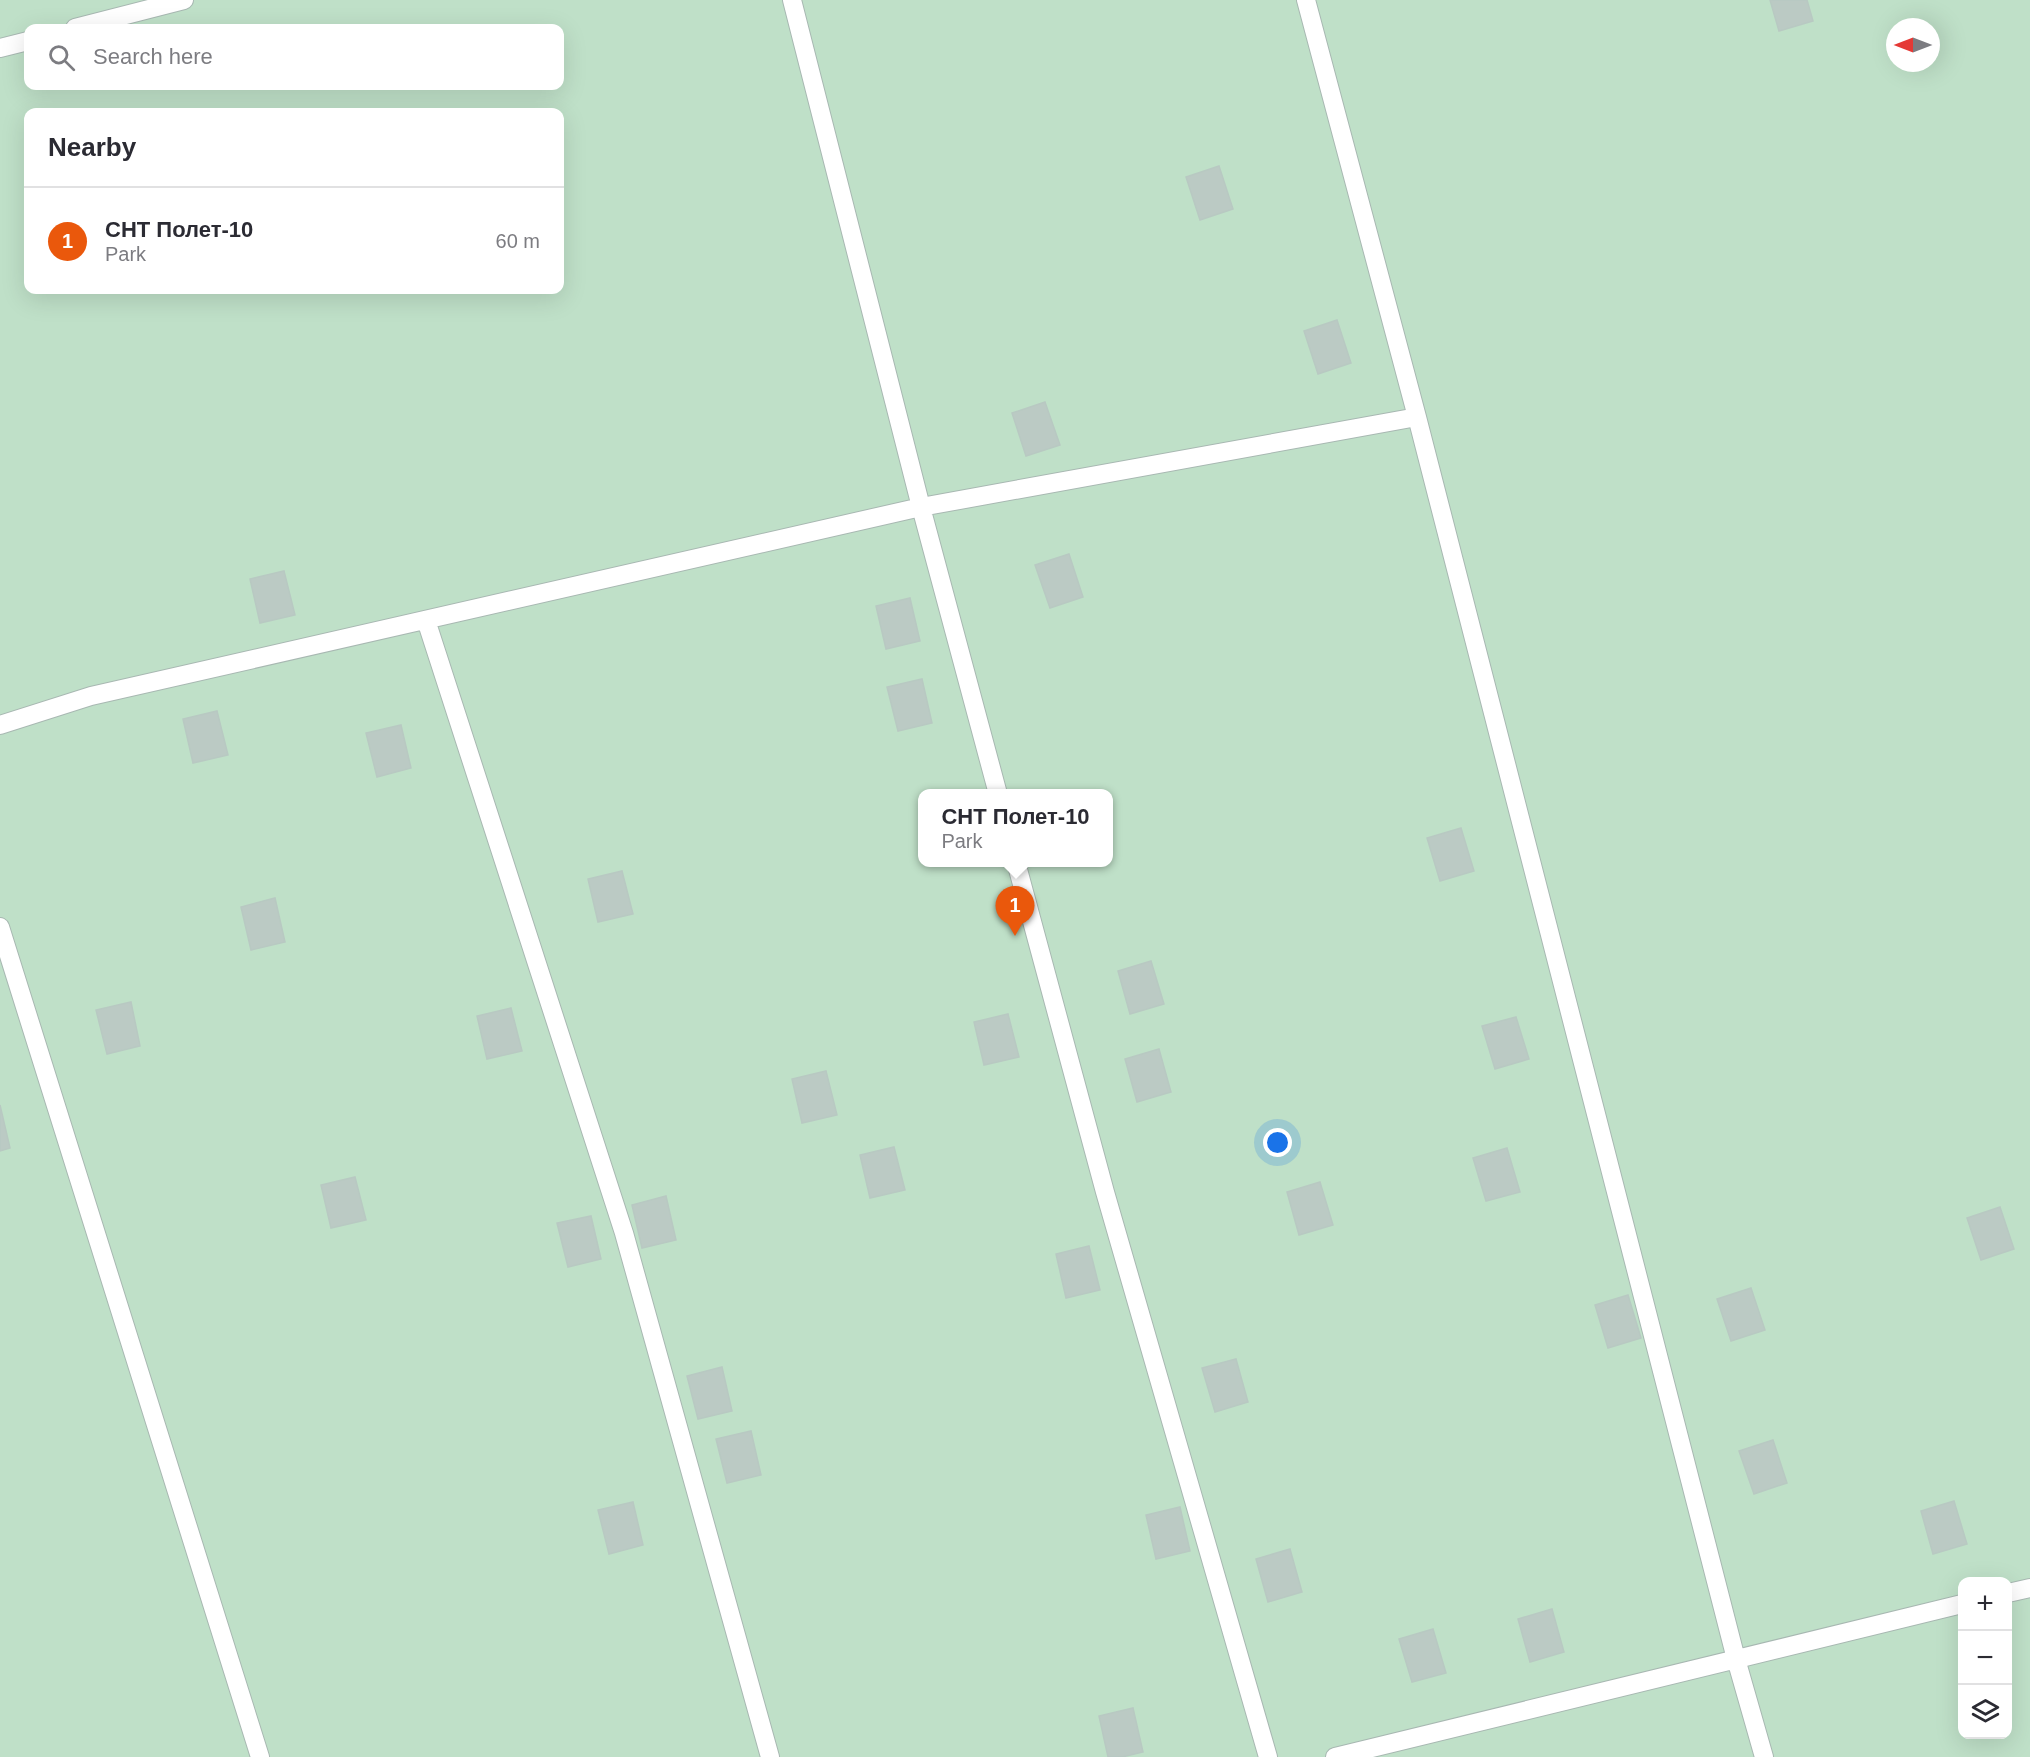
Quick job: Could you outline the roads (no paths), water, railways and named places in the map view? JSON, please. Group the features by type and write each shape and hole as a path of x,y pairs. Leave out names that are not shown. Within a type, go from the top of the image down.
{"lane":[{"path":"91,24 184,0"},
{"path":"792,0 921,507 997,789"},
{"path":"1306,0 1417,417 1736,1659 1764,1757"},
{"path":"0,48 24,42"},
{"path":"0,725 91,696 921,507 1417,417"},
{"path":"426,620 624,1233 770,1757"},
{"path":"1018,867 1105,1192 1268,1757"},
{"path":"0,927 260,1757"},
{"path":"2012,1592 2030,1588"},
{"path":"1335,1757 1958,1605"}],"place":[{"name":"СНТ Полет-10","path":"1015,936"}]}
